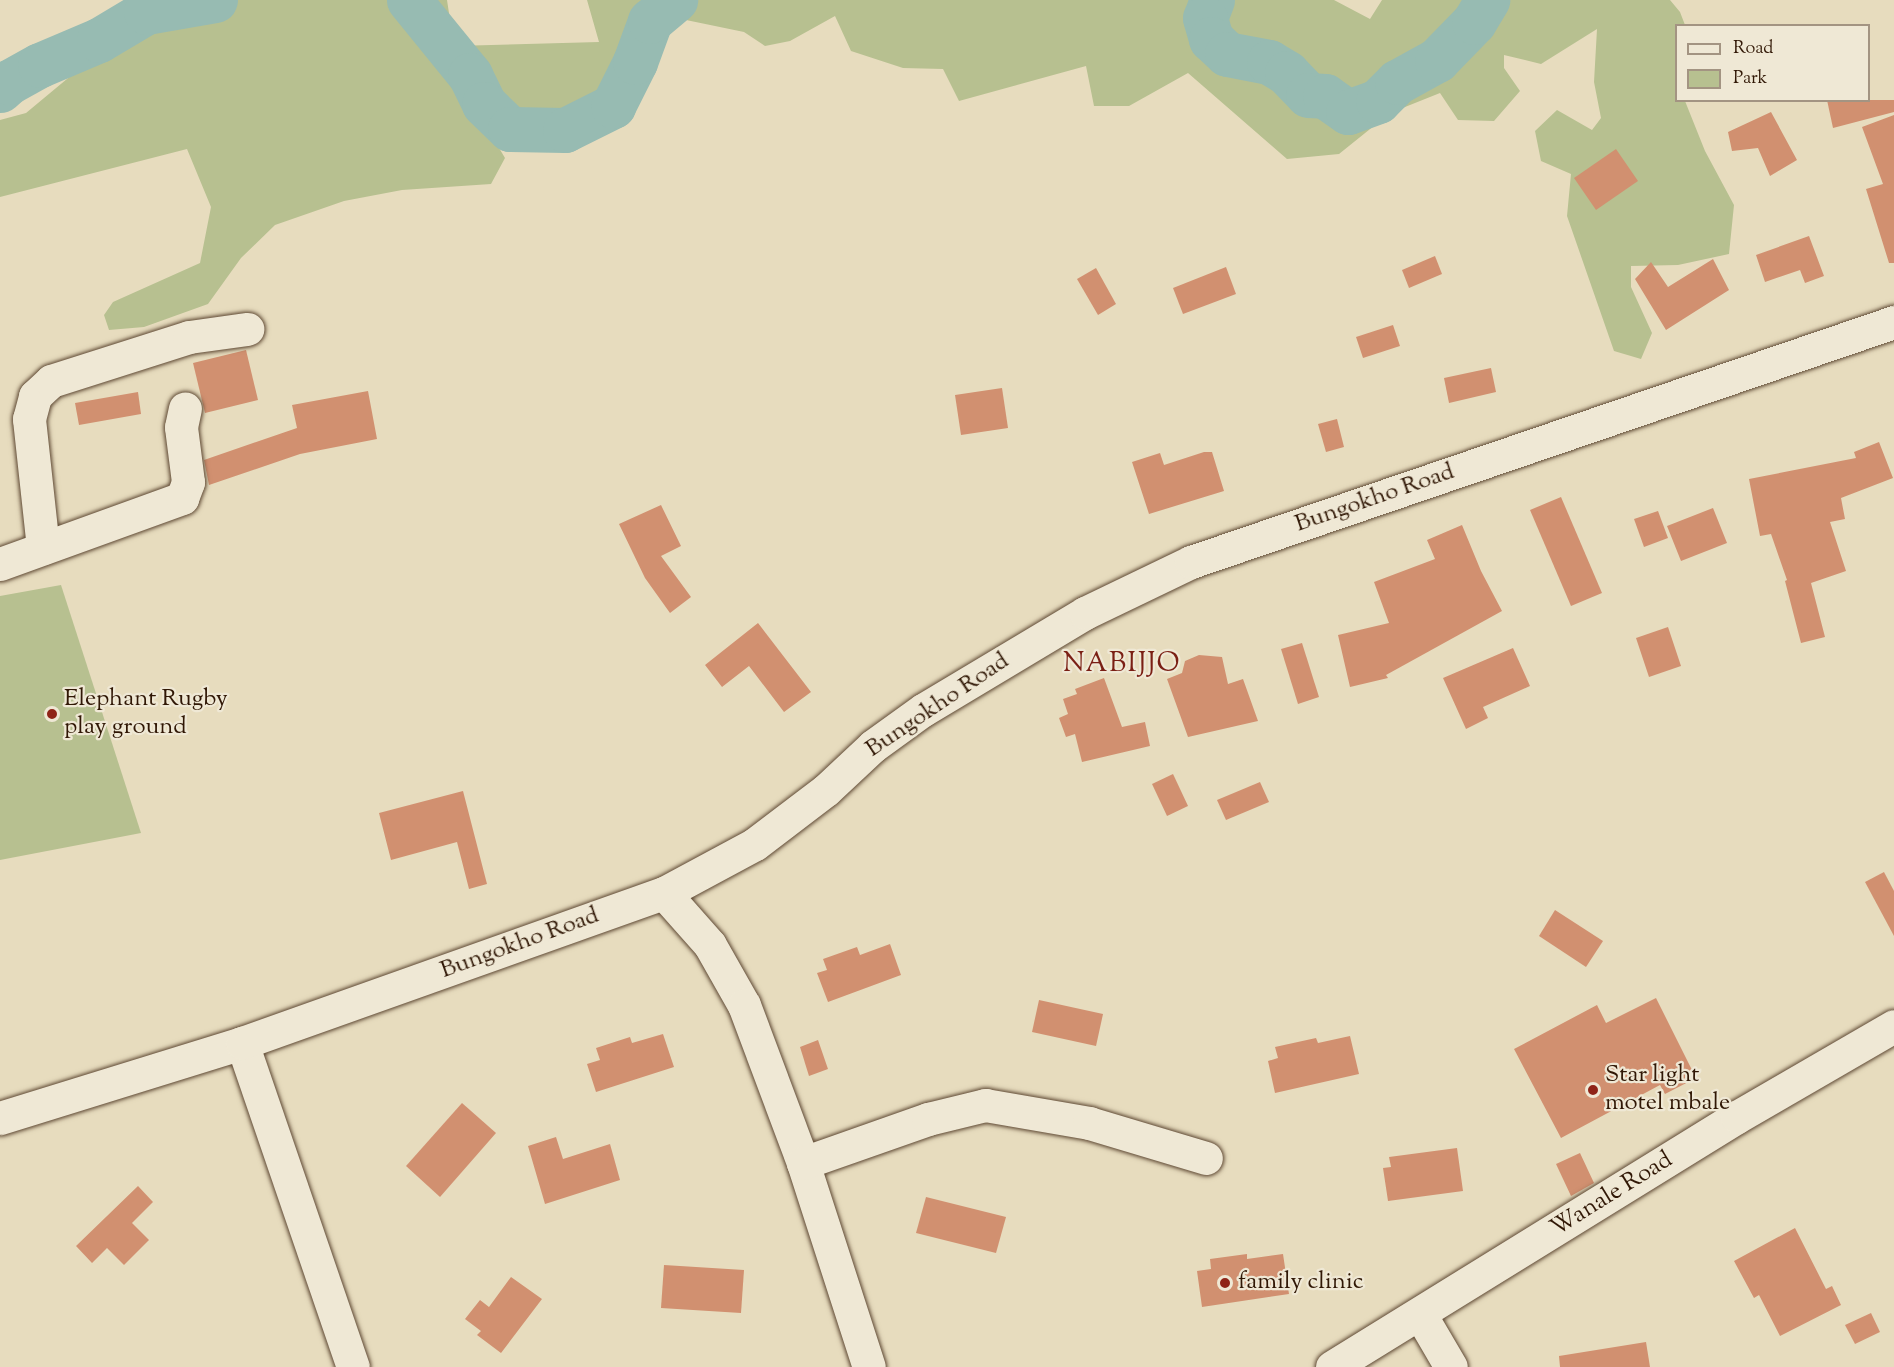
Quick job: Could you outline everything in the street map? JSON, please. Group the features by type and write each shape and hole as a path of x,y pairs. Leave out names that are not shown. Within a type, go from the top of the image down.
{"street":[{"name":"Bungokho Road","path":"0,1118 242,1043 664,893 755,843 826,790 873,746 923,710 1085,613 1191,562 1894,322"},
{"path":"43,548 29,419 35,396 51,381 178,340 247,329"},
{"path":"0,564 182,498 188,482 181,427 186,408"},
{"path":"664,893 710,945 744,1005 803,1163 869,1367"},
{"name":"Wanale Road","path":"1332,1367 1737,1118 1894,1026"},
{"path":"242,1043 353,1367"},
{"path":"803,1163 927,1119 985,1106 1089,1123 1206,1158"},
{"path":"1420,1314 1451,1367"}],"green space":[{"path":"133,0 447,0 454,46 599,42 587,0 1334,0 1370,19 1382,0 1670,0 1680,12 1685,24 1675,24 1675,102 1685,102 1705,151 1734,205 1729,254 1678,265 1631,266 1631,287 1652,333 1641,359 1614,351 1567,216 1571,174 1541,161 1535,131 1557,110 1592,130 1601,118 1594,82 1597,29 1541,64 1504,55 1504,68 1520,91 1494,121 1458,120 1440,93 1390,113 1339,154 1287,159 1188,73 1129,106 1094,106 1086,66 959,101 943,69 903,68 851,51 835,16 790,41 765,46 744,32 686,20 655,34 641,75 620,113 583,134 532,144 510,115 461,84 505,158 491,184 402,190 344,201 275,225 241,258 208,304 144,327 109,330 104,315 113,302 200,263 211,207 187,149 0,197 0,120 26,113 97,54"},
{"name":"Elephant Rugby play ground","path":"61,585 141,833 0,860 0,596"}],"building":[{"path":"1894,100 1894,112 1833,128 1827,102"},
{"path":"1771,112 1797,160 1770,176 1758,148 1732,151 1728,132"},
{"path":"1894,115 1894,263 1889,263 1866,189 1883,184 1862,127"},
{"path":"1616,149 1638,181 1596,210 1574,178"},
{"path":"1809,236 1824,276 1805,283 1800,270 1765,282 1756,255"},
{"path":"1435,256 1442,274 1409,288 1402,270"},
{"path":"1713,259 1729,290 1666,330 1635,279 1651,262 1668,287"},
{"path":"1226,267 1236,294 1183,314 1173,288"},
{"path":"1096,268 1116,304 1098,315 1077,279"},
{"path":"1393,325 1400,346 1363,358 1356,337"},
{"path":"246,350 258,400 205,413 193,363"},
{"path":"1491,368 1496,392 1449,403 1444,378"},
{"path":"1002,388 1008,428 961,435 955,395"},
{"path":"368,391 377,439 300,454 209,485 204,460 297,428 292,405"},
{"path":"138,392 141,414 79,425 75,403"},
{"path":"1337,419 1344,447 1326,452 1318,424"},
{"path":"1879,442 1893,478 1841,498 1845,519 1830,522 1846,571 1811,583 1825,637 1801,643 1785,581 1787,580 1771,534 1760,536 1749,479 1856,458 1854,452"},
{"path":"1204,452 1212,452 1224,491 1149,514 1132,462 1160,453 1164,465"},
{"path":"1561,497 1602,593 1571,606 1530,510"},
{"path":"661,505 681,546 661,556 691,597 670,613 645,578 619,524"},
{"path":"1713,508 1727,543 1681,561 1667,526"},
{"path":"1658,511 1668,538 1644,547 1634,519"},
{"path":"1462,525 1481,571 1502,611 1386,675 1388,678 1350,687 1338,635 1389,623 1374,582 1435,559 1427,540"},
{"path":"758,623 811,692 784,712 749,666 722,687 705,665"},
{"path":"1668,627 1681,666 1649,677 1636,638"},
{"path":"1302,643 1319,697 1298,704 1281,649"},
{"path":"1513,648 1530,686 1483,707 1488,718 1466,729 1443,678"},
{"path":"1199,655 1222,657 1228,684 1243,679 1258,721 1188,737 1167,679 1182,673 1185,661"},
{"path":"1104,678 1122,727 1145,722 1150,746 1082,762 1075,734 1066,737 1059,718 1068,714 1063,699 1077,694 1075,689"},
{"path":"1173,774 1188,806 1167,816 1152,784"},
{"path":"1260,782 1269,802 1226,820 1217,800"},
{"path":"463,791 487,884 469,889 457,842 391,860 379,813"},
{"path":"1884,872 1894,891 1894,936 1865,882"},
{"path":"1555,910 1603,941 1586,967 1539,936"},
{"path":"890,944 901,975 828,1002 817,973 827,970 823,959 857,947 860,955"},
{"path":"1656,998 1696,1078 1665,1094 1660,1085 1561,1138 1514,1049 1597,1005 1606,1023"},
{"path":"1039,1000 1103,1014 1096,1046 1032,1032"},
{"path":"663,1034 674,1067 596,1092 587,1064 600,1060 596,1048 630,1037 632,1043"},
{"path":"1350,1036 1359,1074 1275,1093 1268,1061 1278,1058 1275,1047 1316,1038 1318,1043"},
{"path":"818,1040 828,1069 809,1076 800,1047"},
{"path":"462,1103 496,1133 440,1197 406,1166"},
{"path":"556,1137 563,1159 610,1144 620,1180 545,1204 528,1146"},
{"path":"1457,1148 1463,1191 1388,1201 1383,1168 1391,1167 1389,1157"},
{"path":"1580,1153 1594,1183 1571,1196 1556,1164"},
{"path":"138,1186 153,1202 132,1223 149,1240 124,1265 107,1248 92,1263 76,1246"},
{"path":"926,1197 1006,1217 996,1253 916,1233"},
{"path":"1795,1228 1826,1289 1832,1286 1841,1305 1780,1336 1759,1295 1754,1298 1734,1261"},
{"name":"family clinic","path":"1247,1254 1247,1259 1283,1254 1289,1294 1202,1307 1197,1271 1211,1269 1210,1259"},
{"path":"664,1265 744,1270 741,1313 661,1308"},
{"path":"511,1277 542,1299 501,1353 477,1335 481,1331 465,1319 480,1300 489,1307"},
{"path":"1871,1313 1880,1332 1855,1344 1845,1325"},
{"path":"1646,1342 1650,1367 1560,1367 1559,1356"}],"waterway":[{"path":"0,90 9,82 40,65 99,40 146,12 215,0"},
{"path":"409,0 470,75 484,104 510,129 565,130 613,106 635,62 650,21 675,0"},
{"path":"1212,0 1205,18 1211,39 1227,54 1269,62 1287,73 1308,95 1325,96 1348,112 1378,101 1397,82 1437,60 1474,22 1487,0"}],"place":[{"name":"Elephant Rugby play ground","path":"52,714"},
{"name":"Star light motel mbale","path":"1593,1090"},
{"name":"family clinic","path":"1225,1283"}],"district":[{"name":"NABIJJO","path":"1122,665"}]}
